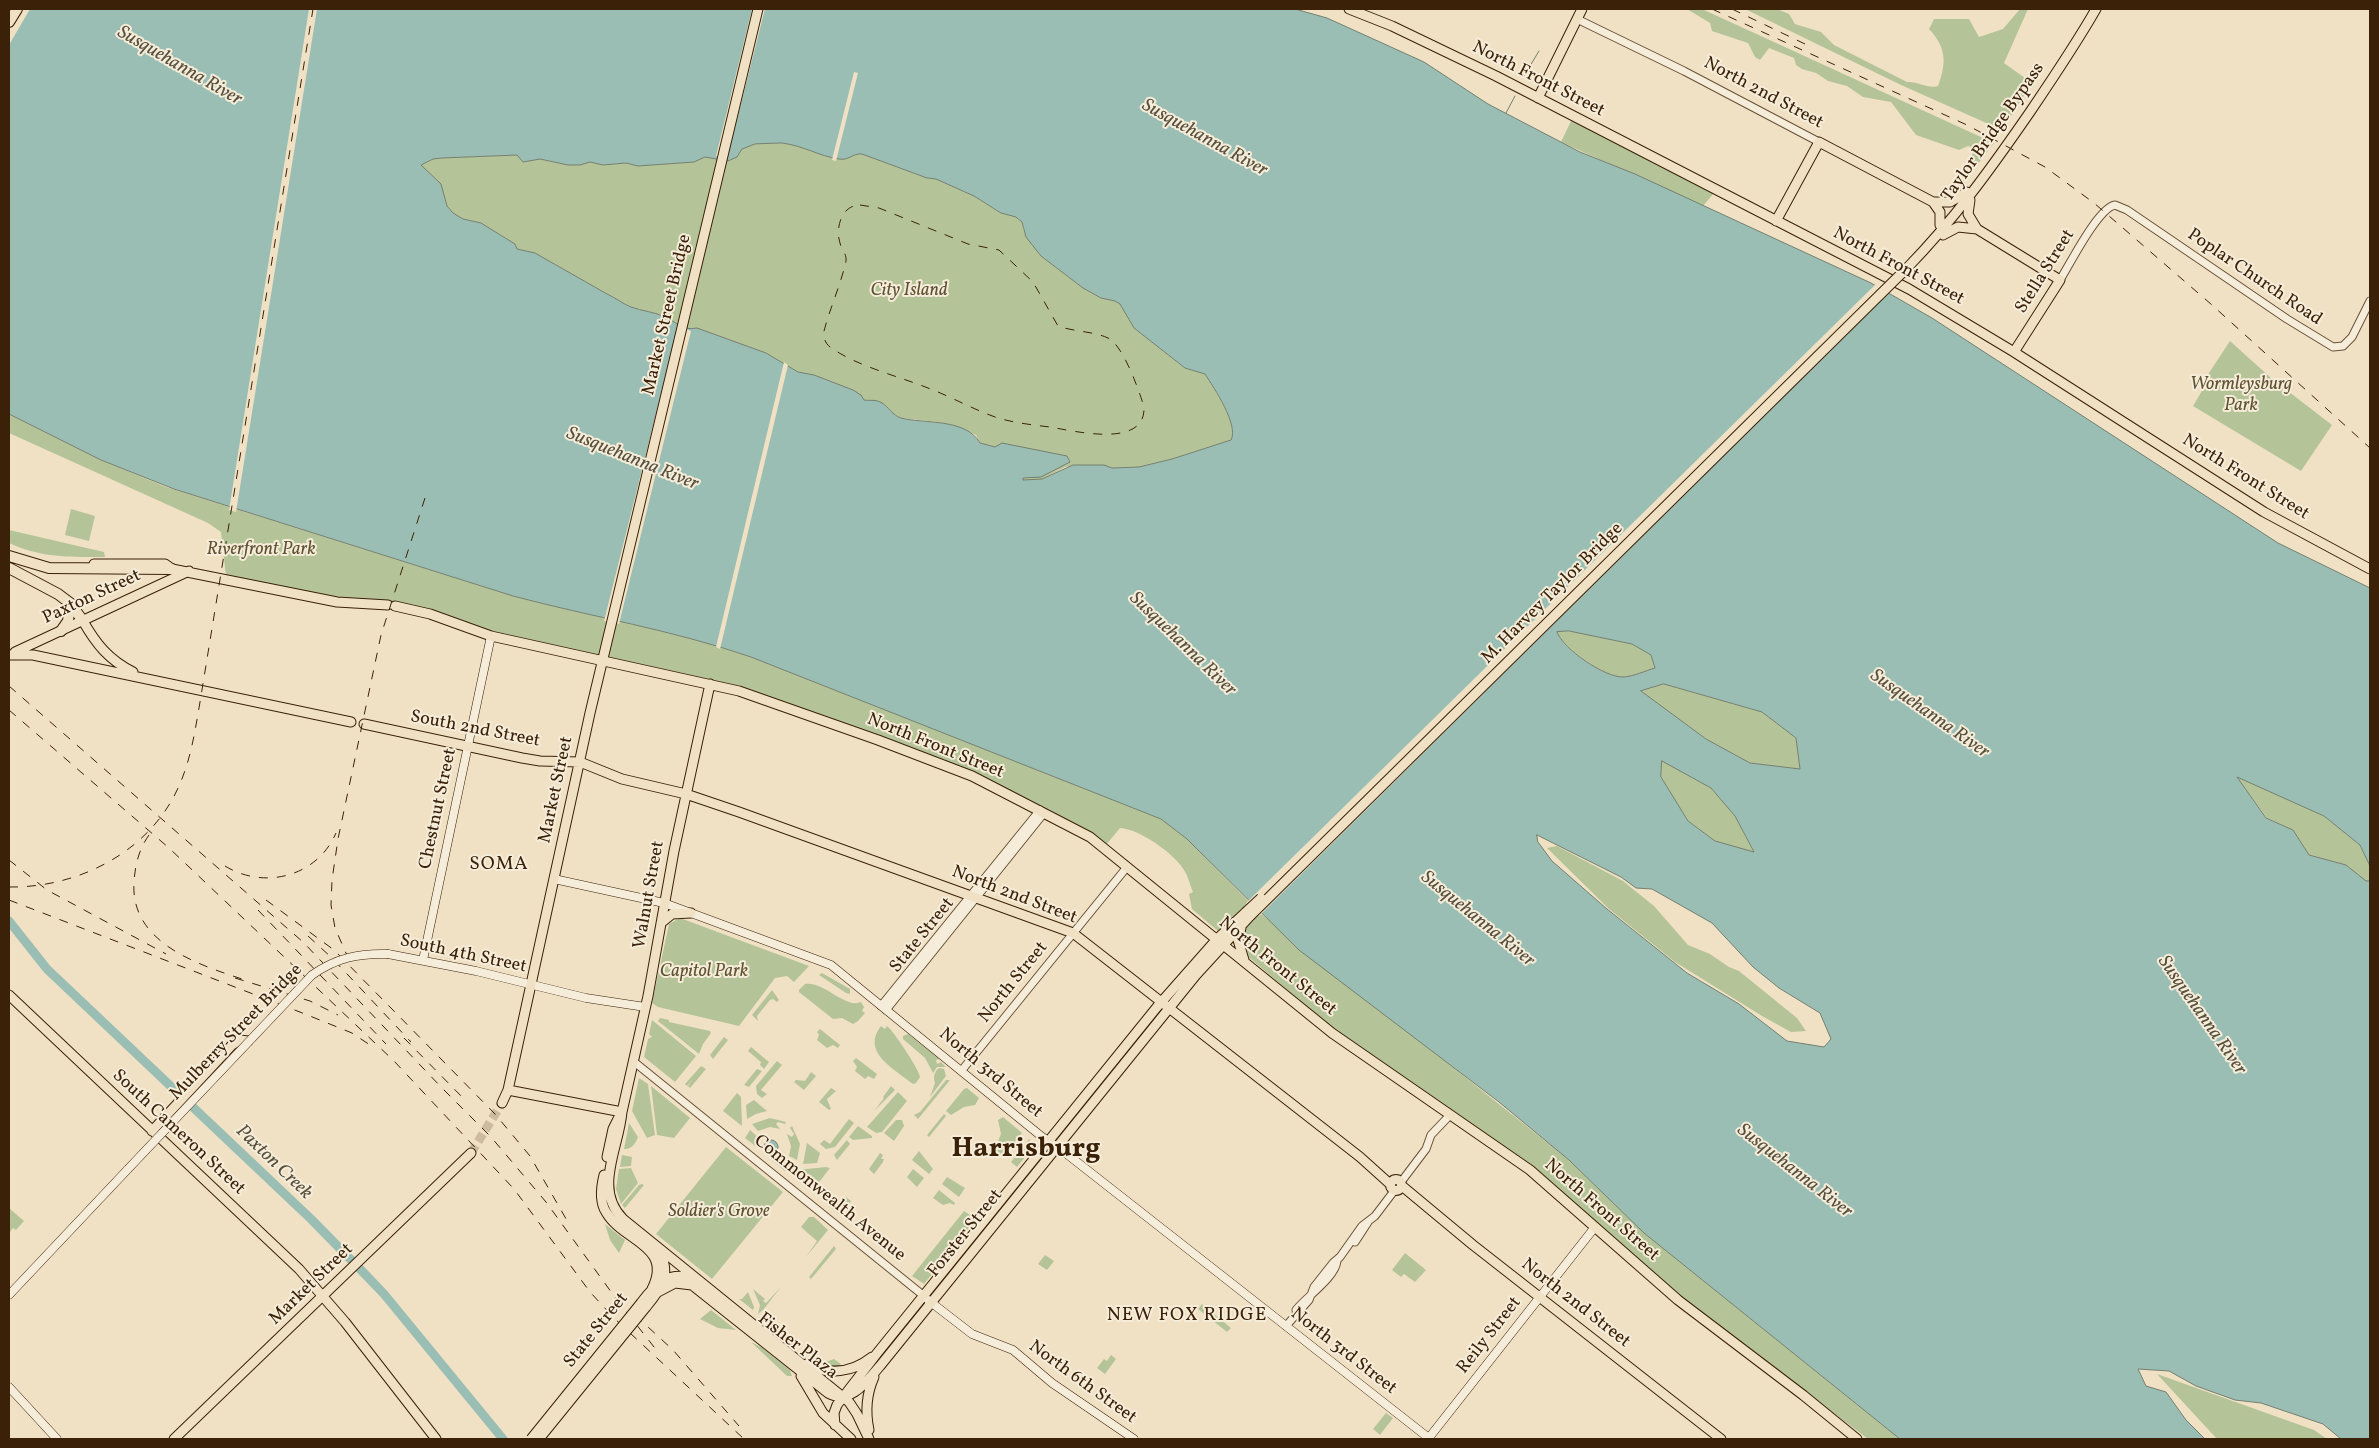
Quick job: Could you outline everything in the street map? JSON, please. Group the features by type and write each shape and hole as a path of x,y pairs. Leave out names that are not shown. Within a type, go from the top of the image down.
{"highway":[{"path":"9,22 17,9"},
{"path":"9,556 49,568 172,568"},
{"path":"9,568 47,587 70,603 83,621"},
{"path":"61,631 68,622 70,603"}],"main road":[{"name":"Market Street Bridge","path":"609,629 699,262 758,9"},
{"name":"North Front Street","path":"1349,9 1392,26 1538,98 1918,294 2014,352 2264,512 2370,569"},
{"path":"1538,98 1582,9"},
{"name":"Taylor Bridge Bypass","path":"1904,267 1970,194 2090,9"},
{"name":"Taylor Bridge Bypass","path":"1904,267 1932,242 1970,194 2066,58 2096,9"},
{"path":"1776,221 1818,142"},
{"name":"North 2nd Street","path":"1818,142 1933,202"},
{"path":"1933,202 1950,202 1970,194 1968,214 1977,229"},
{"path":"1933,202 1940,212 1940,225"},
{"path":"1932,242 1958,227 1977,229 2060,280"},
{"name":"M. Harvey Taylor Bridge","path":"1220,942 1904,267"},
{"name":"Stella Street","path":"2014,352 2060,280"},
{"name":"North Front Street","path":"9,550 32,559 53,563 165,564 172,568 290,594 337,602 392,606 430,614 491,636 602,659 739,691 878,740 972,776 1090,836 1332,1033 1448,1117 1530,1170 1678,1300 1803,1395 1857,1439"},
{"name":"Paxton Street","path":"9,655 189,571"},
{"path":"83,621 99,647 113,660 152,679"},
{"name":"Market Street","path":"502,1103 508,1090 609,629"},
{"name":"Chestnut Street","path":"423,960 491,636"},
{"path":"49,637 45,646 51,658"},
{"path":"9,655 25,654 51,658 352,722"},
{"name":"Walnut Street","path":"704,1284 618,1214 610,1200 608,1184 621,1129 622,1112 710,684"},
{"name":"South 2nd Street","path":"364,724 540,761 580,762"},
{"name":"North 2nd Street","path":"580,762 622,779 686,794 1074,933 1721,1439"},
{"name":"North 3rd Street","path":"554,879 664,904 831,965 1049,1141 1288,1324 1429,1439"},
{"path":"661,923 672,914 691,913"},
{"path":"1199,924 1219,928 1240,922 1239,949 1246,963"},
{"name":"Forster Street","path":"835,1425 835,1409 878,1352 1162,1002 1220,942"},
{"name":"Forster Street","path":"843,1397 861,1387 880,1366 1170,1008 1220,942"},
{"name":"South 4th Street","path":"388,954 524,982 531,986 645,1007"},
{"name":"Mulberry Street Bridge","path":"9,1295 305,981 333,962 351,956 388,954"},
{"name":"South Cameron Street","path":"9,995 299,1269 323,1296 436,1439"},
{"path":"152,1131 232,1045 240,1040 248,1041"},
{"path":"508,1090 622,1112"},
{"name":"Walnut Street","path":"622,1112 613,1129 602,1183 601,1199 610,1218 648,1249 656,1259 658,1270 655,1290"},
{"name":"Market Street","path":"174,1439 471,1153"},
{"name":"Reily Street","path":"1429,1439 1595,1227"},
{"path":"652,1242 663,1260 665,1278 683,1276 704,1284"},
{"name":"State Street","path":"539,1439 665,1278"},
{"name":"Fisher Plaza","path":"655,1290 675,1283 692,1285 843,1397 858,1414 871,1439"},
{"name":"Fisher Plaza","path":"704,1284 793,1360"},
{"name":"Commonwealth Avenue","path":"924,1296 972,1334 1013,1350"},
{"name":"State Street","path":"531,1439 643,1305"},
{"name":"North 6th Street","path":"1013,1350 1052,1383 1134,1439"},
{"path":"793,1360 822,1370 840,1372 862,1364 878,1352"},
{"path":"793,1360 822,1413 851,1439"},
{"path":"871,1439 866,1417 866,1400 873,1378 880,1366"},
{"path":"9,1387 57,1439"}],"street":[{"name":"North 2nd Street","path":"1577,19 1684,71 1818,142"},
{"name":"Poplar Church Road","path":"2106,209 2115,204 2127,210 2280,314 2333,347 2343,346 2352,338 2370,301"},
{"name":"Stella Street","path":"2060,280 2106,209"},
{"name":"State Street","path":"883,1008 1042,812"},
{"name":"North Street","path":"962,1070 1127,867"},
{"name":"Commonwealth Avenue","path":"633,1061 924,1296"},
{"path":"1288,1324 1309,1300 1312,1292 1318,1289 1334,1270 1337,1261 1344,1252 1348,1251 1366,1229 1372,1213 1426,1149 1428,1142 1445,1124 1448,1117"}],"green space":[{"path":"1687,9 1702,9 1994,143 1957,191 1970,163 1973,148 1968,146 1959,150 1916,135 1891,102 1863,97 1847,86 1828,81 1816,73 1802,69 1796,65 1794,58 1769,48 1760,60 1755,57 1748,43 1712,31 1710,23"},
{"path":"1745,9 1777,9 1789,14 1795,24 1821,32 1834,45 1907,82 1934,87 1938,86 1944,62 1939,42 1929,29 1934,19 1969,19 1979,37 2003,29 2020,9 2028,9 2004,63 2032,83 2002,130 1901,85"},
{"path":"1572,119 1714,193 1703,206 1561,142"},
{"name":"City Island","path":"782,143 839,159 862,154 927,178 936,179 974,196 1001,213 1016,217 1022,222 1024,232 1041,256 1083,288 1101,298 1120,304 1134,328 1185,368 1205,374 1228,416 1233,433 1231,440 1172,459 1139,467 1112,468 1078,465 1065,467 1042,479 1023,480 1023,478 1041,476 1070,461 1067,456 995,447 980,443 976,435 961,428 937,422 901,418 891,412 884,404 864,400 853,390 814,375 798,372 766,353 697,328 683,327 661,315 628,306 535,253 517,249 515,244 481,223 463,219 453,213 447,206 439,182 420,165 433,159 442,158 518,155 523,162 540,159 568,165 580,165 590,162 603,165 626,163 638,166 694,162 705,157 728,161 737,157 742,149 755,144"},
{"name":"Wormleysburg Park","path":"2230,341 2271,378 2332,425 2301,471 2193,406 2206,384 2205,379"},
{"name":"Riverfront Park","path":"9,414 101,460 166,487 513,596 662,631 751,657 1161,819 1187,839 1261,914 1569,1160 1644,1233 1900,1439 1868,1439 1677,1295 1538,1171 1331,1027 1192,909 1189,894 1193,892 1184,870 1172,856 1146,837 1128,829 1120,828 1106,845 1095,835 975,774 740,686 492,631 434,611 400,603 338,597 226,576 221,532 208,523 9,433"},
{"path":"71,509 95,516 89,541 65,535"},
{"path":"9,530 104,552 105,557 68,557 33,552 9,543"},
{"path":"1569,631 1632,644 1651,655 1655,668 1624,677 1606,673 1576,654 1561,639 1557,632"},
{"path":"1664,684 1762,712 1796,738 1800,769 1750,763 1706,739 1641,691"},
{"path":"1662,760 1711,788 1735,816 1754,853 1715,841 1688,821 1661,777"},
{"path":"2236,776 2324,816 2360,845 2370,866 2370,881 2366,881 2346,865 2309,855 2293,830 2267,818"},
{"path":"1557,846 1623,881 1654,906 1688,945 1710,954 1729,967 1739,971 1797,1018 1806,1031 1791,1032 1675,962 1609,909 1547,848"},
{"name":"Capitol Park","path":"680,918 809,966 794,982 787,976 775,978 739,1026 658,1007 652,1003 669,924"},
{"path":"822,973 850,989 850,994 819,975"},
{"path":"805,984 820,987 848,1002 861,1002 864,1007 862,1011 865,1013 853,1024 842,1018 833,1019 799,992"},
{"path":"772,990 779,1000 777,1002 773,999 770,1000 757,1016 758,1021 752,1015"},
{"path":"660,1018 669,1020 669,1022 710,1031 711,1033 699,1054 658,1021"},
{"path":"652,1020 696,1056 675,1082 644,1057 648,1039 652,1037 649,1034"},
{"path":"881,1026 885,1029 887,1026 890,1029 911,1059 920,1077 916,1083 913,1084 889,1065 877,1052 875,1044 876,1035"},
{"path":"820,1029 840,1045 838,1048 833,1045 827,1048 817,1040 819,1035 817,1032"},
{"path":"908,1034 940,1059 936,1060 937,1064 941,1062 946,1067 937,1067 933,1073 925,1058 903,1039 903,1036"},
{"path":"724,1037 728,1040 713,1059 710,1055"},
{"path":"751,1047 769,1062 764,1069 760,1065 761,1062 748,1051"},
{"path":"856,1058 877,1074 874,1079 868,1076 865,1079 855,1071 857,1067 853,1061"},
{"path":"777,1061 782,1065 761,1090 767,1094 762,1098 757,1094 756,1086"},
{"path":"701,1066 706,1069 690,1088 688,1086 693,1079 687,1086 685,1084"},
{"path":"939,1068 944,1069 946,1076 930,1097 935,1083 934,1075"},
{"path":"757,1069 762,1071 749,1087 744,1085"},
{"path":"811,1072 816,1076 804,1090 794,1082 796,1080 805,1081"},
{"path":"639,1078 648,1084 655,1135 647,1138 632,1111"},
{"path":"946,1080 950,1080 918,1119 914,1115 920,1112"},
{"path":"651,1086 690,1118 674,1138 657,1135"},
{"path":"891,1086 895,1090 874,1111 884,1098"},
{"path":"831,1088 836,1091 827,1099 831,1109 829,1110 819,1102"},
{"path":"967,1088 979,1098 975,1105 964,1107 951,1115 946,1111 964,1089"},
{"path":"898,1092 907,1101 882,1132 876,1133 867,1127"},
{"path":"737,1093 741,1097 742,1126 723,1111"},
{"path":"754,1100 767,1111 747,1119 746,1105"},
{"path":"944,1114 946,1116 929,1137 927,1135"},
{"path":"1003,1117 1022,1133 1003,1156 995,1149 1001,1134 998,1120"},
{"path":"770,1118 786,1122 785,1124 778,1122 776,1124 780,1129 770,1127 758,1131 752,1124"},
{"path":"849,1119 854,1123 835,1147 826,1149 820,1144 824,1140 830,1144"},
{"path":"896,1120 902,1120 904,1126 894,1141 884,1133"},
{"path":"629,1123 638,1137 633,1146 624,1149"},
{"path":"792,1126 800,1144 797,1160 789,1156 791,1146 787,1134 792,1137 794,1134 790,1128"},
{"path":"858,1126 872,1136 872,1138 853,1140 849,1137"},
{"path":"750,1130 760,1139 758,1148 745,1138"},
{"path":"1029,1139 1034,1146 1017,1167 1011,1162"},
{"path":"847,1140 850,1144 837,1160 834,1155"},
{"path":"807,1143 820,1153 817,1163 803,1164"},
{"name":"Soldier's Grove","path":"726,1147 783,1192 712,1279 656,1234"},
{"path":"919,1151 933,1169 929,1174 912,1160"},
{"path":"880,1153 883,1155 881,1159 884,1159 874,1174 869,1169"},
{"path":"622,1155 632,1157 631,1166 620,1167"},
{"path":"781,1155 791,1164 785,1171 772,1160"},
{"path":"631,1168 638,1183 621,1204 616,1189 619,1169"},
{"path":"830,1168 816,1186 797,1170"},
{"path":"913,1169 924,1178 917,1187 907,1177"},
{"path":"947,1177 965,1188 959,1197 942,1184"},
{"path":"642,1184 644,1185 625,1208 622,1205"},
{"path":"939,1190 955,1203 954,1205 950,1203 943,1205 933,1198"},
{"path":"846,1197 851,1201 842,1213 839,1214 829,1206 832,1204 837,1208"},
{"path":"989,1198 991,1200 924,1284 912,1276 964,1211 973,1217"},
{"path":"9,1208 24,1221 16,1230 13,1228 9,1233"},
{"path":"809,1217 814,1217 828,1230 806,1257 817,1241 801,1227"},
{"path":"605,1224 625,1240 619,1253 610,1240"},
{"path":"834,1246 836,1249 811,1279 809,1277"},
{"path":"1405,1253 1426,1270 1415,1282 1404,1274 1401,1277 1392,1270"},
{"path":"1045,1255 1054,1261 1047,1270 1038,1264"},
{"path":"781,1287 758,1314 760,1305 753,1289 765,1299 763,1301 766,1303"},
{"path":"748,1292 754,1307 753,1310 739,1299 742,1299"},
{"path":"1202,1304 1231,1328 1227,1332 1198,1309"},
{"path":"711,1310 736,1330 718,1328 700,1319"},
{"path":"751,1342 761,1347 790,1370 792,1376 787,1376"},
{"path":"816,1354 825,1362 834,1359 841,1364 837,1367 824,1365 811,1358"},
{"path":"1111,1355 1116,1359 1105,1374 1097,1368 1104,1359 1107,1361"},
{"path":"2157,1374 2314,1430 2327,1439 2217,1439"},
{"path":"1386,1413 1393,1418 1380,1435 1373,1429"}],"water":[{"name":"Susquehanna River","path":"9,9 1295,9 1327,18 1424,62 1488,104 1580,152 1635,174 1871,283 1932,318 2278,543 2370,588 2370,866 2360,845 2324,816 2237,777 2266,818 2293,830 2309,855 2346,865 2366,881 2370,881 2370,1439 2341,1439 2323,1424 2261,1403 2235,1400 2196,1386 2169,1371 2138,1369 2146,1386 2166,1392 2186,1420 2205,1439 1900,1439 1644,1233 1569,1160 1499,1102 1299,950 1187,839 1161,819 751,657 662,631 513,596 174,489 101,460 9,414","holes":["755,144 790,144 831,158 842,159 862,154 927,178 936,179 974,196 1001,213 1016,217 1022,222 1026,237 1041,256 1083,288 1101,298 1120,304 1134,328 1185,368 1205,374 1229,416 1233,433 1231,440 1172,459 1139,467 1112,468 1104,465 1073,465 1042,479 1023,480 1023,478 1041,477 1070,462 1067,456 1002,443 995,447 980,443 974,435 965,429 944,423 901,418 880,402 864,400 861,395 853,390 814,375 798,372 766,353 697,328 683,327 661,315 628,306 535,253 517,249 515,244 481,223 463,219 453,213 447,206 441,184 421,165 433,159 442,158 517,155 523,162 540,159 568,165 580,165 590,162 603,165 626,163 638,166 694,162 705,157 728,161 737,157 742,149","1569,631 1632,644 1651,655 1655,668 1624,677 1606,673 1576,654 1567,646 1557,632","1664,684 1762,712 1796,738 1800,769 1750,763 1706,739 1641,691","1662,761 1711,788 1735,816 1754,852 1715,841 1688,821 1661,777","1537,835 1621,877 1636,888 1652,889 1712,923 1753,967 1779,988 1820,1013 1831,1039 1824,1047 1787,1041 1739,1004 1687,973 1607,909 1552,861 1538,842"]},
{"path":"768,1140 774,1140 778,1147 774,1154 768,1154 764,1150 764,1144"}],"pier":[{"path":"9,9 30,9 9,45"},
{"path":"309,9 317,9 236,512 229,510"},
{"path":"752,9 765,9 727,159 716,156"},
{"path":"854,72 858,73 836,161 832,160"},
{"path":"1877,283 1890,291 1259,916 1246,903"},
{"path":"678,326 691,331 619,624 604,621"},
{"path":"784,362 788,365 720,649 716,647"}],"waterway":[{"path":"1524,76 1539,51"},
{"path":"1506,113 1515,96"},
{"name":"Paxton Creek","path":"9,921 47,969 311,1219 384,1294 503,1439"}],"tunnel":[{"path":"471,1153 502,1103"}],"railway":[{"path":"9,887 35,886 61,881 109,862 131,847 150,830 166,809 179,786 187,766 200,702 313,9"},
{"path":"1712,9 1967,125 2045,167 2094,203 2212,305 2370,448"},
{"path":"1732,9 1805,44"},
{"path":"860,205 879,208 968,244 999,250 1033,282 1058,326 1102,336 1114,342 1125,358 1138,390 1144,407 1142,420 1134,428 1121,433 1107,434 1091,434 1004,420 946,395 852,360 830,347 825,340 824,331 846,261 839,237 839,224 844,213 854,206 860,205"},
{"path":"349,960 335,928 331,905 332,880 338,839 381,635 425,498"},
{"path":"9,686 303,942 491,1137 546,1202 617,1300 658,1352"},
{"path":"9,710 169,848 394,1061 514,1189 590,1292 615,1319 744,1439"},
{"path":"225,866 240,873 256,877 272,878 288,875 303,869 316,860 327,848 336,833"},
{"path":"149,835 138,857 134,882 136,903 143,920 154,935 187,958 242,979"},
{"path":"9,860 47,890 166,954"},
{"path":"9,900 305,1014 352,1033 370,1045"},
{"path":"266,900 334,950 495,1114 530,1156 569,1224"},
{"path":"258,910 386,1044"},
{"path":"308,936 332,958 411,1042"},
{"path":"235,978 310,1001 338,1015"},
{"path":"404,1038 467,1102"},
{"path":"635,1315 673,1350 739,1426"}],"district":[{"name":"SOMA","path":"499,866"},
{"name":"Harrisburg","path":"1026,1151"},
{"name":"NEW FOX RIDGE","path":"1187,1317"}]}
